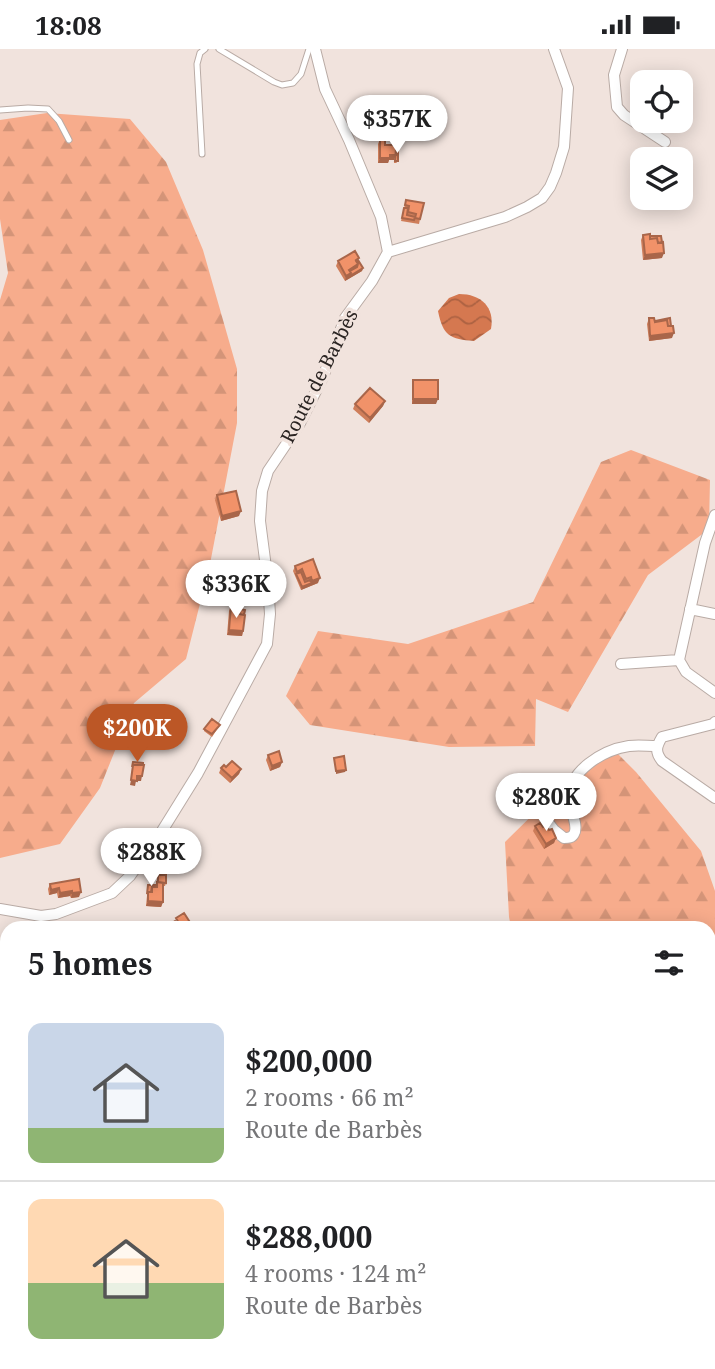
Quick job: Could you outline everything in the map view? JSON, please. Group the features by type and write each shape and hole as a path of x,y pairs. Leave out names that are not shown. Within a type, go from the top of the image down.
{"street":[{"path":"315,49 325,89 381,217 388,252 505,217 542,198 556,173 564,147 568,88 554,49"},
{"path":"622,49 614,75 617,107 624,115 665,142"},
{"name":"Route de Barbès","path":"0,909 41,916 56,914 113,893 130,876 162,831 198,773 267,645 270,614 260,521 262,491 268,471 299,425 323,377 345,318 372,281 388,252"},
{"path":"715,515 679,660 686,672 715,693"},
{"path":"690,608 715,614"},
{"path":"621,664 679,660"},
{"path":"715,722 662,737 657,745 657,753 662,761 715,798"},
{"path":"545,818 554,830 565,838 571,837 575,827 569,799 574,781 588,763 628,746 657,745"}],"lane":[{"path":"202,154 197,64 200,53 205,49"},
{"path":"219,49 282,85 293,83 301,73 309,49"},
{"path":"0,110 48,109 59,121 69,140"}],"green space":[{"path":"47,113 130,119 166,162 203,250 237,369 237,423 210,564 186,659 134,703 100,788 60,844 0,858 0,300 8,273 0,219 0,120"},
{"path":"631,450 710,480 709,529 648,575 568,712 536,699 535,746 449,747 310,725 286,696 318,631 408,644 533,602 601,462"},
{"path":"615,751 636,772 701,851 715,891 715,921 510,921 505,842 565,783"}],"water":[{"path":"459,294 480,299 491,314 491,329 474,341 453,337 442,326 438,311 449,298"}],"building":[{"path":"360,100 373,100 373,114 360,114"},
{"path":"380,139 385,139 385,145 396,145 396,155 380,158"},
{"path":"398,148 398,161 395,161"},
{"path":"406,200 424,203 420,219 415,218 416,214 408,212"},
{"path":"404,208 408,208 407,215 415,217 414,220 402,218"},
{"path":"650,234 650,239 657,238 658,243 663,242 664,253 645,255 643,235"},
{"path":"650,236 661,236 662,242 658,243 657,238 650,239"},
{"path":"355,251 359,258 356,260 358,264 349,270 351,273 346,276 338,261"},
{"path":"358,260 363,268 350,276 350,271 357,267"},
{"path":"649,318 654,318 655,322 667,320 668,326 673,326 674,333 650,336"},
{"path":"670,318 671,326 668,326 667,320 655,322 655,321"},
{"path":"413,380 438,380 438,399 413,399"},
{"path":"370,388 385,401 370,418 355,404"},
{"path":"236,491 241,511 222,516 217,495"},
{"path":"313,559 320,578 312,581 311,577 306,579 302,569 297,572 295,566"},
{"path":"301,572 305,582 310,580 312,583 302,587 296,574"},
{"path":"231,606 240,607 239,614 245,615 243,631 229,630"},
{"path":"212,719 220,725 212,734 204,729"},
{"path":"279,751 282,762 272,766 268,755"},
{"path":"344,756 346,770 336,771 334,758"},
{"path":"232,761 241,769 232,778 221,768"},
{"path":"133,765 144,765 142,776 137,776 137,781 131,780"},
{"path":"540,823 543,827 546,825 549,830 552,829 556,838 546,844 535,826"},
{"path":"158,875 166,875 166,883 158,882"},
{"path":"79,879 81,892 60,893 59,888 51,890 50,884"},
{"path":"157,882 163,883 163,902 148,901 148,892 152,892 152,887 157,887"},
{"path":"148,885 156,887 152,887 147,894"},
{"path":"184,913 189,921 178,921 176,918"}]}
